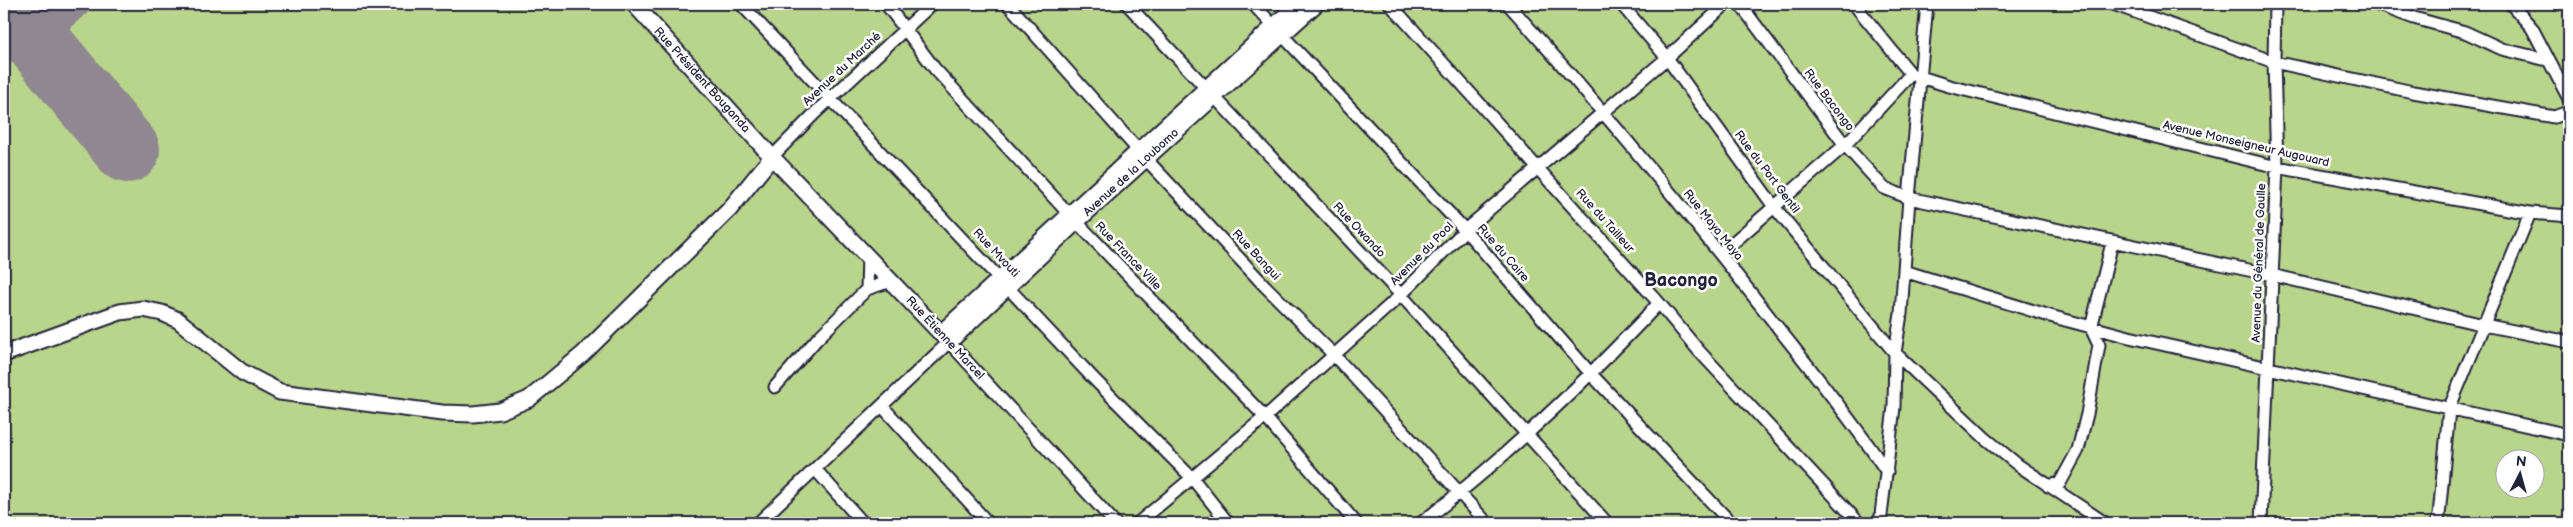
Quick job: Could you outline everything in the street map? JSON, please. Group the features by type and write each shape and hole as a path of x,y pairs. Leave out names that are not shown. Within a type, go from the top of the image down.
{"street":[{"name":"Rue Président Bouganda","path":"634,4 772,156"},
{"name":"Rue Mvouti","path":"742,4 830,100 1005,282 1092,377 1193,480 1228,523"},
{"name":"Rue France Ville","path":"886,4 935,68 1073,218 1264,417 1356,523"},
{"name":"Avenue du Marché","path":"772,156 932,4"},
{"name":"Rue Bangui","path":"1008,4 1142,155 1265,286 1333,354 1487,523"},
{"name":"Rue Owando","path":"1127,4 1401,295 1607,523"},
{"name":"Rue du Caire","path":"1253,4 1465,230 1592,374 1731,523"},
{"name":"Avenue de la Loubomo","path":"1277,31 1298,4"},
{"name":"Avenue de la Loubomo","path":"945,338 1277,31 1316,4"},
{"name":"Rue du Tailleur","path":"1390,4 1538,167 1659,303 1699,351 1859,523"},
{"name":"Rue Maya Maya","path":"1508,4 1603,112 1720,254 1844,412 1887,472"},
{"name":"Rue du Port Gentil","path":"1621,4 1667,58 1775,208 1895,353 1985,438 2048,486 2105,523"},
{"name":"Avenue du Pool","path":"1138,523 1193,480 1401,295 1465,230 1667,58 1726,4"},
{"name":"Rue Bacongo","path":"1740,4 1845,145 1884,188 1909,198 2112,243 2272,275 2484,325 2569,342"},
{"path":"1854,4 1916,75"},
{"path":"1880,523 1894,407 1895,353 1904,272 1916,75 1927,4"},
{"path":"2113,4 2274,62 2412,92 2554,117 2569,110"},
{"name":"Avenue du Général de Gaulle","path":"2261,523 2276,167 2275,4"},
{"path":"2376,4 2414,18 2465,32 2502,49 2547,60"},
{"path":"2511,4 2532,28 2569,99"},
{"path":"1720,254 1845,145 1916,75"},
{"name":"Avenue Monseigneur Augouard","path":"1916,75 1949,86 2276,167 2530,213 2568,214"},
{"name":"Rue Étienne Marcel","path":"772,156 945,338 1115,523"},
{"path":"4,354 120,312 143,309 162,313 178,320 242,372 280,392 442,413 473,414 500,411 529,399 582,354 729,210 772,156"},
{"path":"2436,523 2439,516 2449,408 2530,213"},
{"path":"2048,486 2060,483 2078,450 2087,414 2099,345 2091,328 2112,243"},
{"path":"867,289 868,257"},
{"path":"1904,272 2091,328 2569,435"},
{"path":"775,387 817,338 867,289 891,281"},
{"path":"1421,523 1460,494 1592,374 1659,303"},
{"path":"761,522 934,358 945,338"},
{"path":"882,406 988,523"},
{"path":"815,469 863,523"}],"green space":[{"path":"4,4 2569,4 2569,523 4,523"}],"taxiway":[{"path":"55,62 54,34 56,28 63,17 78,4"},
{"path":"16,15 33,19 57,20"}],"runway":[{"path":"7,4 127,150"}],"district":[{"name":"Bacongo","path":"1681,280"}]}
